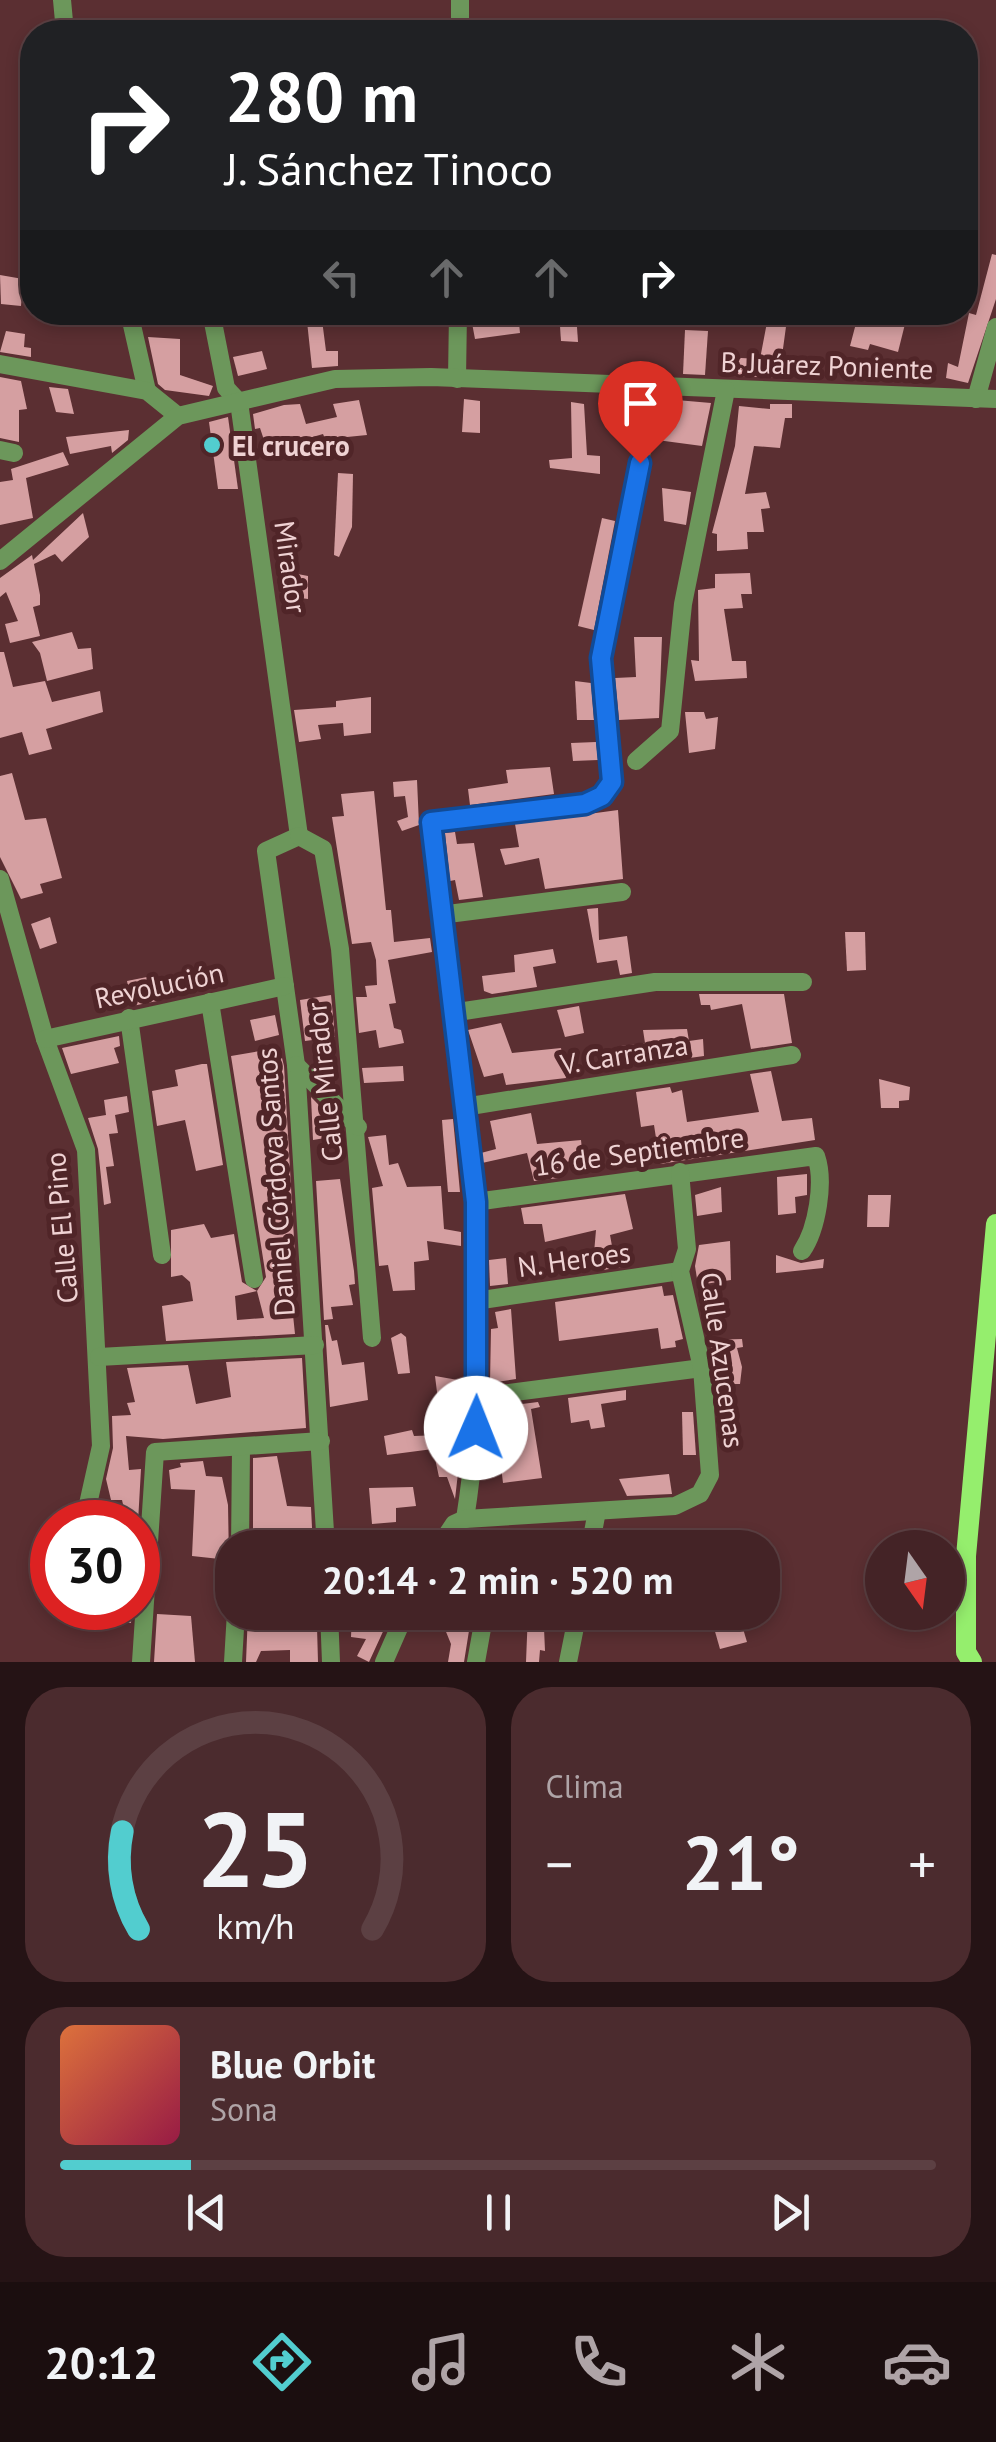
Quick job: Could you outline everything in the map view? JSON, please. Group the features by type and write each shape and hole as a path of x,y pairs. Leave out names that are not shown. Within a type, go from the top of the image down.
{"main road":[{"path":"972,1662 966,1652 966,1556 996,1224"}],"street":[{"path":"131,325 147,391"},
{"name":"Mirador","path":"214,325 226,388 239,402 299,836"},
{"path":"457,379 458,325"},
{"path":"976,399 996,327"},
{"path":"0,364 147,391 178,416 0,561"},
{"name":"B. Juárez Poniente","path":"178,416 335,379 655,385 996,400"},
{"path":"465,1519 475,1460 476,1202 431,822 585,804 602,796 612,782 601,658 655,385"},
{"path":"636,761 670,731 683,604 726,390"},
{"name":"Daniel Córdova Santos","path":"299,836 266,851 296,1065 325,1530"},
{"name":"Calle Mirador","path":"299,836 323,849 340,948 344,1038 358,1127 372,1338"},
{"name":"Calle El Pino","path":"0,879 44,1039 86,1150 100,1357 101,1446 89,1500"},
{"path":"440,915 622,892"},
{"path":"451,1013 655,982 802,982"},
{"name":"Revolución","path":"44,1039 286,986"},
{"path":"210,1002 254,1280"},
{"path":"129,1018 162,1256"},
{"name":"V. Carranza","path":"464,1107 792,1055"},
{"path":"296,1065 358,1127"},
{"name":"16 de Septiembre","path":"476,1202 811,1156 818,1159 816,1208 811,1238 802,1251"},
{"name":"Calle Azucenas","path":"597,1511 676,1506 700,1494 710,1474 702,1368 680,1271 686,1249 680,1172"},
{"name":"N. Heroes","path":"475,1301 680,1271"},
{"path":"100,1357 314,1344"},
{"path":"476,1397 702,1368"},
{"path":"140,1662 155,1452 321,1441"},
{"path":"240,1530 241,1448"},
{"path":"450,1530 465,1519 597,1511 593,1530"},
{"path":"232,1662 235,1630"},
{"path":"330,1630 331,1662"},
{"path":"384,1662 398,1630"},
{"path":"476,1662 482,1630"},
{"path":"568,1662 574,1630"}],"building":[{"path":"992,254 996,255 996,299 968,383 946,378 948,363 958,367 967,325 978,325 978,307"},
{"path":"0,275 20,278 20,306 1,304"},
{"path":"307,325 323,325 326,351 338,351 338,366 312,368"},
{"path":"472,325 519,325 520,333 475,339"},
{"path":"560,325 577,325 578,342 561,341"},
{"path":"766,325 786,325 779,378 738,376 736,362 741,358 760,359"},
{"path":"856,325 905,325 898,352 870,344 868,350 850,346"},
{"path":"685,330 708,331 705,375 683,374"},
{"path":"6,331 25,334 24,347 31,348 31,357 0,352"},
{"path":"148,337 180,339 180,375 213,386 209,396 165,390 158,384"},
{"path":"262,351 267,369 238,376 233,357"},
{"path":"0,377 21,381 27,409 19,410 19,442 0,438"},
{"path":"49,387 68,389 74,414 56,412"},
{"path":"464,399 480,401 480,433 462,432"},
{"path":"665,399 711,403 702,446 657,440"},
{"path":"359,400 367,435 347,437 347,448 330,450 323,434 274,448 270,440 264,440 260,428 255,429 253,414 284,405 300,404 306,424 337,417 333,404"},
{"path":"571,402 584,404 587,455 600,456 600,474 550,468 549,460 572,458"},
{"path":"770,404 792,404 792,418 785,418 780,448 754,446 745,494 766,492 770,508 761,509 764,532 747,532 748,549 717,551 717,534 712,533 735,446 739,406 770,409"},
{"path":"228,417 238,489 218,489 209,422"},
{"path":"129,430 128,440 112,453 111,446 70,454 66,437"},
{"path":"63,452 69,465 26,478 33,518 0,525 0,482 13,480 11,469"},
{"path":"338,473 353,474 352,527 339,557 334,555"},
{"path":"662,488 691,492 686,525 664,521"},
{"path":"83,513 89,537 62,562 55,554 34,564 40,605 33,607 40,636 10,643 5,624 18,621 6,592 0,597 0,578 32,555 33,560"},
{"path":"602,518 615,521 594,630 578,626"},
{"path":"282,571 308,576 308,599 280,595"},
{"path":"750,573 752,594 741,594 743,608 724,609 732,661 746,661 747,678 695,681 691,660 699,661 698,590 715,588 715,574"},
{"path":"72,632 78,649 91,648 93,669 47,681 40,653 32,642"},
{"path":"634,637 662,637 659,718 619,720 615,678 636,677"},
{"path":"0,652 4,652 13,687 45,681 52,702 100,691 103,712 46,729 52,749 29,755 22,732 0,738"},
{"path":"575,681 591,683 594,720 577,720"},
{"path":"371,697 371,733 344,736 343,723 318,725 321,739 299,742 294,710 336,707 336,701"},
{"path":"685,712 704,712 706,719 718,717 715,749 689,753"},
{"path":"596,742 598,760 573,761 571,743"},
{"path":"550,767 554,794 470,805 468,789 508,783 506,770"},
{"path":"12,773 25,820 46,818 62,878 40,884 43,893 21,899 0,857 0,776"},
{"path":"417,780 419,825 402,831 397,821 408,817 405,796 394,797 393,782"},
{"path":"374,791 386,910 391,910 394,942 430,938 432,952 388,960 396,1003 389,1004 394,1028 401,1030 404,1043 379,1048 376,1030 359,1033 356,997 367,997 365,986 377,985 376,960 371,942 352,944 332,817 344,816 341,794"},
{"path":"618,810 623,879 545,889 539,858 505,865 500,849 519,847 515,824"},
{"path":"455,832 457,844 474,843 483,897 459,900 455,880 450,881 445,833"},
{"path":"598,908 599,940 627,936 632,973 620,975 617,960 597,963 587,909"},
{"path":"50,917 57,943 40,949 31,924"},
{"path":"845,932 865,932 866,970 847,971"},
{"path":"553,949 556,963 533,967 537,987 492,994 484,991 482,976 515,972 514,955"},
{"path":"152,976 157,1001 132,1006 127,981"},
{"path":"699,994 784,994 792,1043 751,1049 742,1004 711,1010 710,1005 701,1005"},
{"path":"331,995 335,1037 305,1041 300,1000"},
{"path":"579,1006 584,1033 565,1037 557,1010"},
{"path":"275,1015 279,1035 255,1041 250,1020"},
{"path":"501,1023 512,1053 561,1048 566,1078 506,1085 503,1073 484,1077 468,1030"},
{"path":"687,1029 689,1041 703,1039 704,1056 624,1067 621,1046 645,1043 643,1030"},
{"path":"119,1036 120,1046 114,1048 119,1063 71,1074 62,1048"},
{"path":"260,1051 263,1063 282,1058 284,1066 295,1256 287,1257 295,1334 166,1341 162,1306 193,1301 190,1282 182,1275 171,1277 171,1230 204,1224 211,1238 234,1234 242,1282 257,1291 266,1277 231,1056","holes":["257,1291 264,1318 237,1320 235,1296"]},
{"path":"207,1064 223,1165 196,1171 185,1120 157,1126 152,1091 178,1086 175,1070"},
{"path":"403,1066 404,1081 364,1083 362,1068"},
{"path":"771,1071 782,1121 812,1118 815,1140 660,1164 654,1125 641,1127 636,1092 670,1087 672,1093 682,1090 687,1122 759,1112 750,1074"},
{"path":"879,1079 910,1087 909,1100 899,1101 899,1108 881,1108"},
{"path":"127,1096 129,1112 115,1115 118,1133 109,1134 114,1166 106,1167 111,1203 104,1205 98,1149 88,1118 106,1115 104,1100"},
{"path":"311,1097 342,1129 343,1135 313,1140"},
{"path":"531,1113 537,1144 581,1140 583,1160 564,1162 558,1178 534,1181 527,1153 482,1163 481,1153 496,1149 490,1121"},
{"path":"453,1119 460,1192 448,1192 442,1120"},
{"path":"386,1135 389,1165 398,1163 407,1187 441,1186 444,1229 461,1232 461,1246 427,1241 429,1260 414,1262 415,1290 393,1291 388,1265 379,1266 372,1188 383,1186 368,1137"},
{"path":"807,1174 807,1195 795,1197 796,1213 778,1215 777,1177"},
{"path":"340,1179 354,1271 355,1284 349,1285 353,1305 331,1307 333,1319 324,1320 316,1181"},
{"path":"721,1187 722,1212 697,1216 695,1195"},
{"path":"625,1194 633,1229 610,1235 614,1257 621,1257 621,1267 603,1270 600,1254 594,1253 596,1230 545,1242 542,1224 524,1224 521,1208"},
{"path":"868,1195 891,1195 889,1227 867,1227"},
{"path":"730,1241 731,1280 698,1285 695,1266 699,1245"},
{"path":"776,1255 801,1263 824,1259 823,1268 776,1273"},
{"path":"506,1258 508,1284 490,1286 489,1260"},
{"path":"662,1286 664,1296 673,1295 683,1339 675,1341 676,1347 661,1349 658,1328 559,1341 555,1302"},
{"path":"511,1309 516,1379 490,1383 491,1329 498,1328 495,1312"},
{"path":"325,1325 332,1341 337,1340 342,1365 364,1362 368,1400 330,1407"},
{"path":"401,1333 406,1337 410,1373 398,1374 391,1338"},
{"path":"742,1339 743,1347 737,1348 742,1367 740,1384 725,1384 708,1340"},
{"path":"302,1358 306,1428 163,1439 126,1436 129,1470 141,1469 139,1500 111,1500 106,1479 113,1448 112,1416 131,1415 127,1403 135,1402 127,1368 188,1365 196,1404 231,1397 226,1362"},
{"path":"435,1376 458,1380 457,1407 439,1408"},
{"path":"626,1390 626,1400 601,1404 605,1427 591,1429 589,1420 571,1423 568,1398"},
{"path":"538,1402 540,1407 531,1409 542,1478 503,1483 498,1441 486,1443 489,1408"},
{"path":"682,1412 693,1412 696,1455 683,1455"},
{"path":"454,1421 460,1456 455,1499 447,1477 439,1477 433,1449 387,1455 384,1436 412,1430 414,1436 440,1435 439,1424"},
{"path":"277,1456 287,1506 311,1507 312,1530 253,1530 253,1458"},
{"path":"203,1461 206,1476 222,1477 228,1530 215,1530 215,1558 192,1556 195,1490 171,1489 169,1470 181,1467 180,1463"},
{"path":"669,1474 672,1494 627,1496 619,1479"},
{"path":"413,1487 416,1506 396,1508 396,1522 372,1524 369,1488"},
{"path":"160,1614 191,1616 195,1662 154,1662"},
{"path":"247,1630 317,1630 318,1662 290,1662 290,1650 261,1651 256,1662 246,1662"},
{"path":"351,1630 384,1630 369,1662 357,1656 366,1639 351,1637"},
{"path":"445,1630 469,1630 464,1662 448,1662 451,1644"},
{"path":"527,1630 544,1630 545,1651 540,1650 539,1662 526,1662"},
{"path":"715,1630 743,1630 747,1642 720,1649"}],"place":[{"name":"El crucero","path":"212,445"}],"route":[{"path":"476,1428 476,1202 431,822 585,804 602,796 612,782 601,658 640,463"}]}
